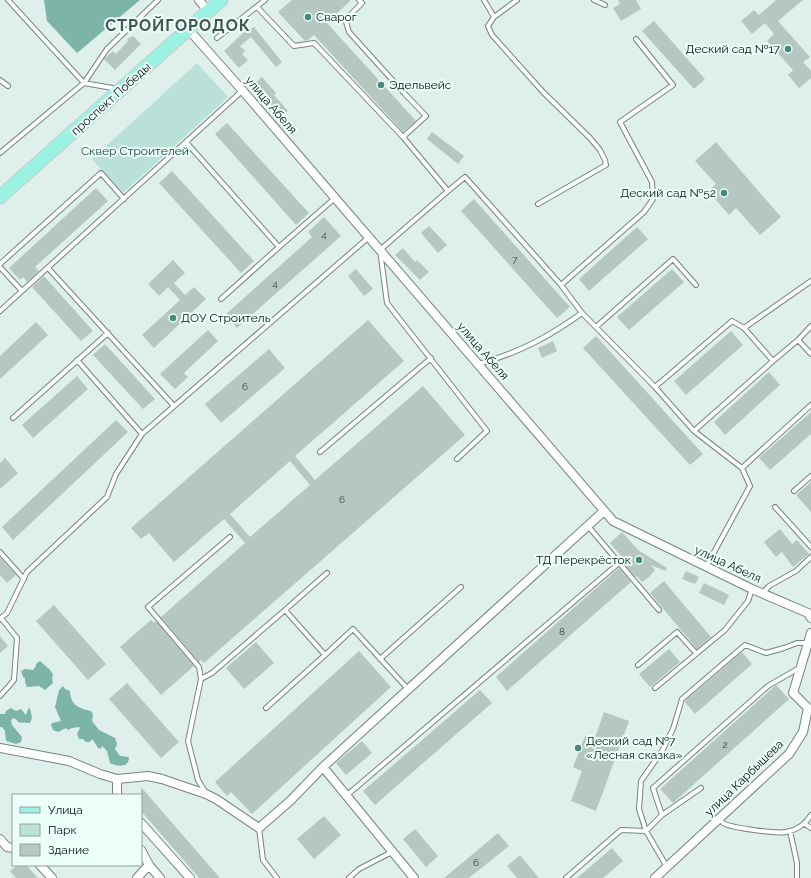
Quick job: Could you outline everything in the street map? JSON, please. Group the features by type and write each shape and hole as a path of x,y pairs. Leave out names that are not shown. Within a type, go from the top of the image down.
{"main road":[{"name":"проспект Победы","path":"0,197 122,90 221,0"}],"street":[{"path":"198,0 208,11"},
{"name":"улица Абеля","path":"188,30 243,91 613,520 752,589 808,613 811,618"},
{"path":"0,748 69,761 116,779 148,776 206,794 259,828 290,801 323,767 604,510"},
{"name":"улица Карбышева","path":"654,878 789,754 802,732 809,708 794,693 811,633"},
{"path":"323,767 414,878"},
{"path":"116,779 117,794"},
{"path":"142,824 190,878"},
{"path":"0,839 7,847 12,848"},
{"path":"142,852 148,865 160,878"},
{"path":"137,878 148,865"},
{"path":"41,866 52,878"}],"lane":[{"path":"8,0 84,83 122,90"},
{"path":"0,153 84,83 107,49 158,0"},
{"path":"218,38 265,0"},
{"path":"359,0 362,3 348,17 346,22 349,32 426,116 403,137"},
{"path":"484,0 494,17"},
{"path":"517,0 494,17 488,26 492,35 543,92 590,138 600,150 606,165 538,204"},
{"path":"594,0 605,5"},
{"path":"257,7 294,46 314,43 403,137 448,191"},
{"path":"561,285 644,212 653,199 652,182 620,122 673,85 636,39"},
{"path":"0,80 8,86"},
{"path":"0,311 243,91"},
{"path":"186,142 279,247"},
{"path":"22,291 0,266 101,173 124,199"},
{"path":"457,459 487,431 388,303 380,250 465,177 561,285 582,313 655,387 694,431 742,468 750,486 706,567"},
{"path":"221,299 335,198"},
{"path":"0,696 14,680 17,638 1,618 6,613 27,572 107,497 116,474 142,434 369,237"},
{"path":"596,327 673,259 696,286"},
{"path":"48,268 174,406"},
{"path":"744,328 811,281"},
{"path":"479,364 498,359 528,347 582,313"},
{"path":"655,387 732,321 744,328 773,361"},
{"path":"694,431 798,340 811,326"},
{"path":"13,418 108,333"},
{"path":"798,340 811,354"},
{"path":"320,452 431,358"},
{"path":"77,360 142,434"},
{"path":"742,468 811,406"},
{"path":"794,491 811,476"},
{"path":"775,507 811,547"},
{"path":"588,525 659,610"},
{"path":"206,794 198,780 188,741 201,679 199,667 148,607 230,537"},
{"path":"0,552 24,579"},
{"path":"763,593 769,586 796,571 811,557"},
{"path":"346,796 619,562"},
{"path":"201,679 212,673 327,573"},
{"path":"380,659 461,587"},
{"path":"655,688 726,630 748,601 752,589"},
{"path":"285,610 325,655"},
{"path":"266,708 353,629 408,689"},
{"path":"638,665 677,632 696,653"},
{"path":"667,867 646,832 638,809 641,781 665,746 673,729 682,699 745,644 766,653 797,643 809,643"},
{"path":"662,816 653,788 768,686 801,667"},
{"path":"566,878 621,830 646,832 662,816 701,788"},
{"path":"719,818 723,824 754,831 784,833 797,829 805,824 811,815"},
{"path":"805,824 811,828"},
{"path":"259,828 263,860 277,878"},
{"path":"790,831 797,863 797,878"},
{"path":"349,878 358,869 393,852"}],"green space":[{"path":"44,0 140,0 77,53 47,21"},
{"name":"Сквер Строителей","path":"197,63 228,97 123,193 92,159"},
{"path":"40,661 53,674 53,683 45,690 39,686 27,687 25,678 23,677 21,671 25,669 33,670 36,664"},
{"path":"63,686 65,689 70,691 70,696 73,703 83,709 91,711 93,715 92,721 99,730 115,738 117,744 115,749 120,756 129,757 129,761 125,765 120,766 110,763 107,751 102,746 101,749 98,748 93,740 86,742 83,739 79,739 77,734 80,728 79,727 68,730 66,728 58,732 53,730 51,725 52,723 61,721 55,707 59,690"},
{"path":"11,708 16,711 21,709 26,715 28,709 30,708 32,718 30,723 20,723 14,718 11,720 12,725 22,737 21,742 16,744 6,741 5,731 2,727 0,727 0,714 5,714 6,711"}],"building":[{"path":"292,0 351,0 327,23 416,121 403,132 314,35 305,41 278,12"},
{"path":"618,0 636,0 641,9 621,21 613,8 620,4"},
{"name":"Деский сад №17","path":"776,0 803,0 778,21 810,57 803,62 811,71 811,78 799,88 788,75 793,70 767,41 774,34 765,23 752,34 741,21 754,10 759,15"},
{"path":"654,21 705,79 694,89 642,31"},
{"path":"254,27 282,62 276,67 251,37 240,46 245,51 242,54 248,60 239,68 224,51 243,33"},
{"path":"133,36 141,44 115,70 104,59 113,51 116,54 128,41 127,39"},
{"path":"262,77 276,93 274,95 288,111 281,116 254,84"},
{"path":"227,123 309,213 296,225 215,134"},
{"path":"432,132 464,156 458,164 427,139"},
{"path":"716,142 781,217 760,235 736,208 729,215 708,191 716,184 695,161"},
{"path":"172,171 254,261 241,273 159,183"},
{"path":"96,188 108,201 35,267 39,271 27,282 23,277 20,280 9,268"},
{"path":"474,199 570,307 557,318 461,211"},
{"path":"324,217 341,236 237,328 225,315 312,237 308,232"},
{"path":"429,226 447,245 438,253 421,233"},
{"path":"637,227 648,239 589,291 579,279"},
{"path":"403,248 415,262 417,260 429,272 420,280 395,255"},
{"name":"ДОУ Строитель","path":"173,260 185,273 174,283 185,295 194,287 206,299 154,348 142,335 180,300 168,287 159,296 148,284"},
{"path":"356,269 373,289 364,296 348,276"},
{"path":"672,269 684,282 629,330 617,317"},
{"path":"44,276 93,331 81,341 32,287"},
{"path":"368,320 404,361 295,456 315,480 423,386 465,435 204,663 201,660 199,662 161,617 245,543 224,519 174,562 149,533 141,539 131,528","holes":["290,461 310,485 250,537 230,514"]},
{"path":"36,322 48,335 0,379 0,356"},
{"path":"208,330 218,341 184,373 188,377 175,389 160,374"},
{"path":"731,331 743,345 686,395 674,381"},
{"path":"596,336 703,454 690,465 583,348"},
{"path":"553,341 557,351 542,358 538,348"},
{"path":"105,344 155,399 143,409 93,355"},
{"path":"269,349 285,368 221,423 205,404"},
{"path":"769,372 780,385 725,435 714,422"},
{"path":"77,376 88,389 33,438 22,425"},
{"path":"811,412 811,434 770,470 759,458"},
{"path":"116,420 128,432 13,540 2,527"},
{"path":"5,458 18,473 0,489 0,463"},
{"path":"811,482 811,512 796,495"},
{"path":"780,529 792,544 797,540 809,554 793,567 782,552 776,557 764,542"},
{"name":"ТД Перекрёсток","path":"622,532 638,550 667,568 665,571 651,565 655,570 649,577 642,582 637,576 636,577 624,564 626,562 610,543"},
{"path":"0,557 16,575 7,583 0,575"},
{"path":"619,568 631,582 507,691 496,677"},
{"path":"686,571 699,577 695,584 682,579"},
{"path":"664,581 711,637 697,649 650,593"},
{"path":"704,583 729,595 724,605 699,593"},
{"path":"54,605 106,664 88,680 36,621"},
{"path":"151,620 154,623 156,621 194,666 161,695 120,647"},
{"path":"0,636 8,646 0,653"},
{"path":"256,642 274,663 244,689 226,668"},
{"path":"669,649 680,662 650,687 639,674"},
{"path":"359,651 391,687 252,814 231,792 227,796 215,782"},
{"path":"742,652 752,664 695,714 685,701"},
{"path":"127,683 179,742 161,758 109,699"},
{"path":"776,685 789,699 673,803 660,789"},
{"path":"480,690 492,703 375,805 363,791"},
{"path":"604,712 629,721 596,811 571,801 582,771 573,767 585,736 594,740"},
{"path":"362,741 372,753 346,775 336,763"},
{"path":"141,787 220,878 199,878 142,812"},
{"path":"324,816 341,835 314,859 297,839"},
{"path":"415,829 438,856 426,867 403,839"},
{"path":"498,833 509,846 469,878 444,878"},
{"path":"612,848 623,861 603,878 577,878"},
{"path":"520,855 539,878 517,878 507,866"},
{"path":"16,866 27,866 38,878 16,878 10,871"}],"place":[{"name":"Сварог","path":"308,17"},
{"name":"Деский сад №17","path":"788,49"},
{"name":"Эдельвейс","path":"381,85"},
{"name":"Деский сад №52","path":"724,193"},
{"name":"ДОУ Строитель","path":"173,318"},
{"name":"ТД Перекрёсток","path":"639,560"},
{"name":"Деский сад №7 «Лесная сказка»","path":"578,748"}],"district":[{"name":"СТРОЙГОРОДОК","path":"178,25"}]}
